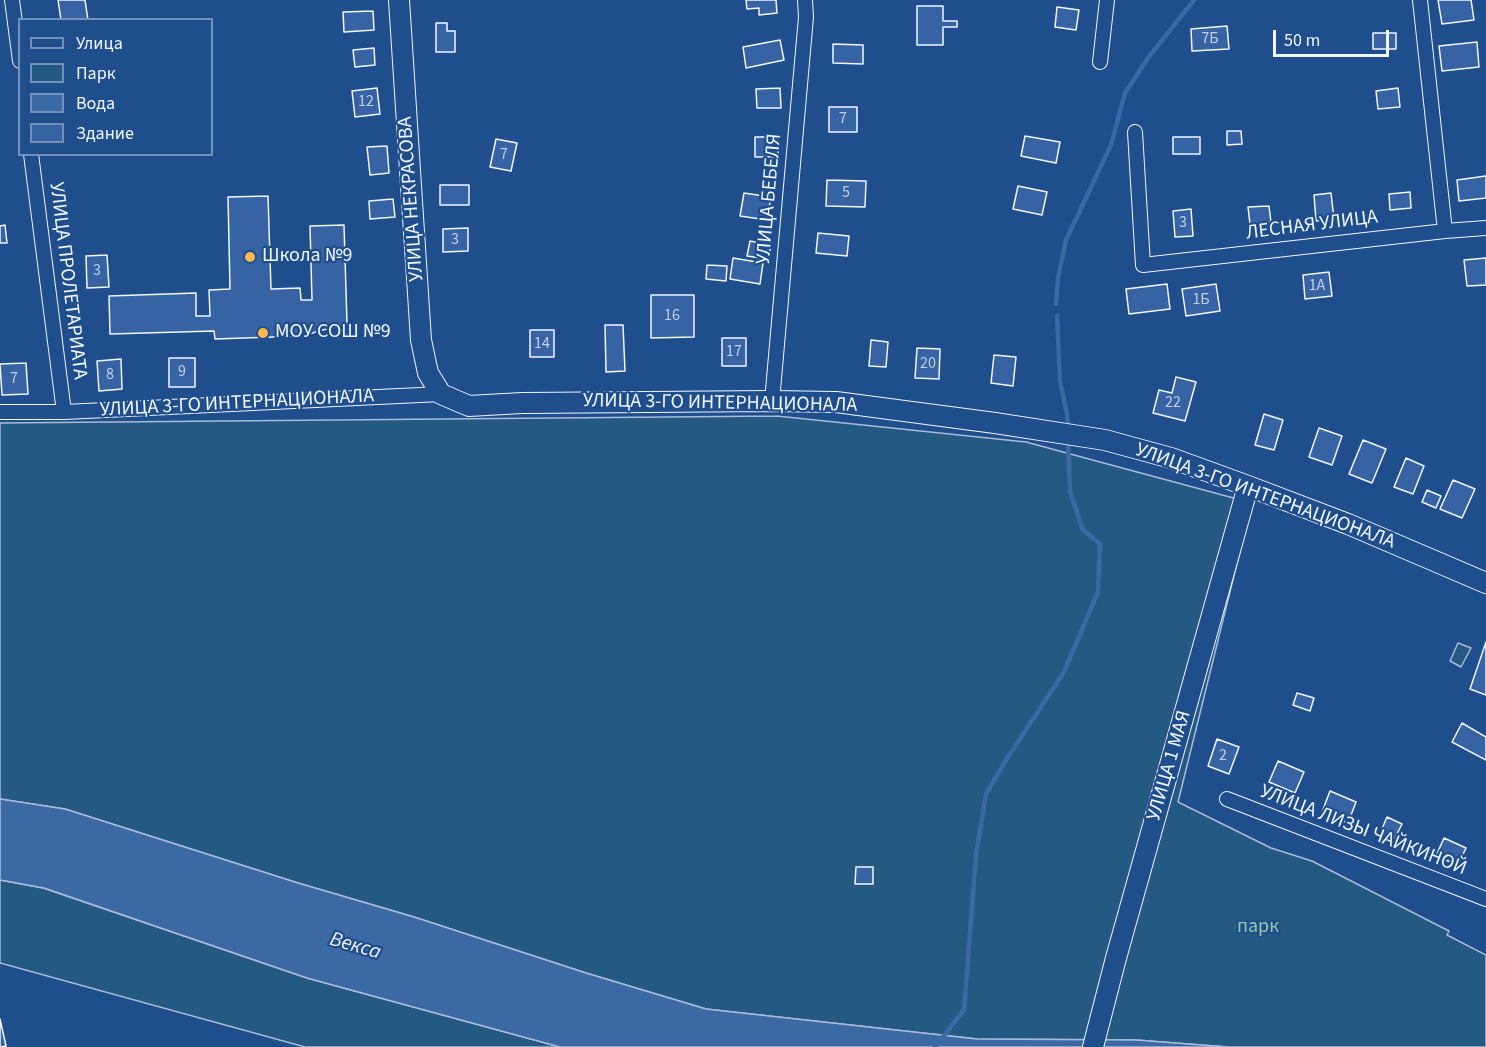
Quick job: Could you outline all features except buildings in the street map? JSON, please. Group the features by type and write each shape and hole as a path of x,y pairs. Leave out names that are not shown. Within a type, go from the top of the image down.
{"street":[{"path":"12,0 18,46"},
{"name":"УЛИЦА НЕКРАСОВА","path":"399,0 421,340 428,373 441,394"},
{"name":"УЛИЦА БЕБЕЛЯ","path":"772,401 806,16 805,0"},
{"path":"1100,62 1107,0"},
{"path":"1420,0 1445,231"},
{"name":"ЛЕСНАЯ УЛИЦА","path":"1135,132 1143,265 1486,228"},
{"name":"УЛИЦА ПРОЛЕТАРИАТА","path":"32,156 64,412"},
{"name":"УЛИЦА 3-ГО ИНТЕРНАЦИОНАЛА","path":"0,412 64,412 441,394 469,406 522,403 836,402 1034,428 1105,440 1171,458 1348,524 1486,583"},
{"name":"УЛИЦА 1 МАЯ","path":"1093,1047 1248,486"},
{"name":"УЛИЦА ЛИЗЫ ЧАЙКИНОЙ","path":"1227,799 1486,899"}],"green space":[{"name":"парк","path":"777,416 1026,442 1252,503 1178,802 1271,848 1312,861 1449,931 1447,935 1486,955 1486,1047 1228,1047 1136,1040 977,1039 706,1009 65,809 0,799 0,423"},
{"path":"1458,643 1471,648 1461,667 1450,661"},
{"path":"0,880 43,888 307,978 560,1047 305,1047 0,963"}],"water":[{"name":"Векса","path":"0,799 65,809 706,1009 977,1039 1136,1040 1228,1047 560,1047 307,978 44,888 0,880"}],"waterway":[{"path":"1056,304 1058,278 1066,240 1111,145 1125,93 1148,58 1194,0"},
{"path":"1057,316 1060,381 1068,430"},
{"path":"935,1047 964,1010 976,855 986,794 1064,672 1098,592 1100,544 1083,530 1070,491 1068,438"}],"place":[{"name":"Школа №9","path":"250,257"},
{"name":"МОУ СОШ №9","path":"263,333"}]}
